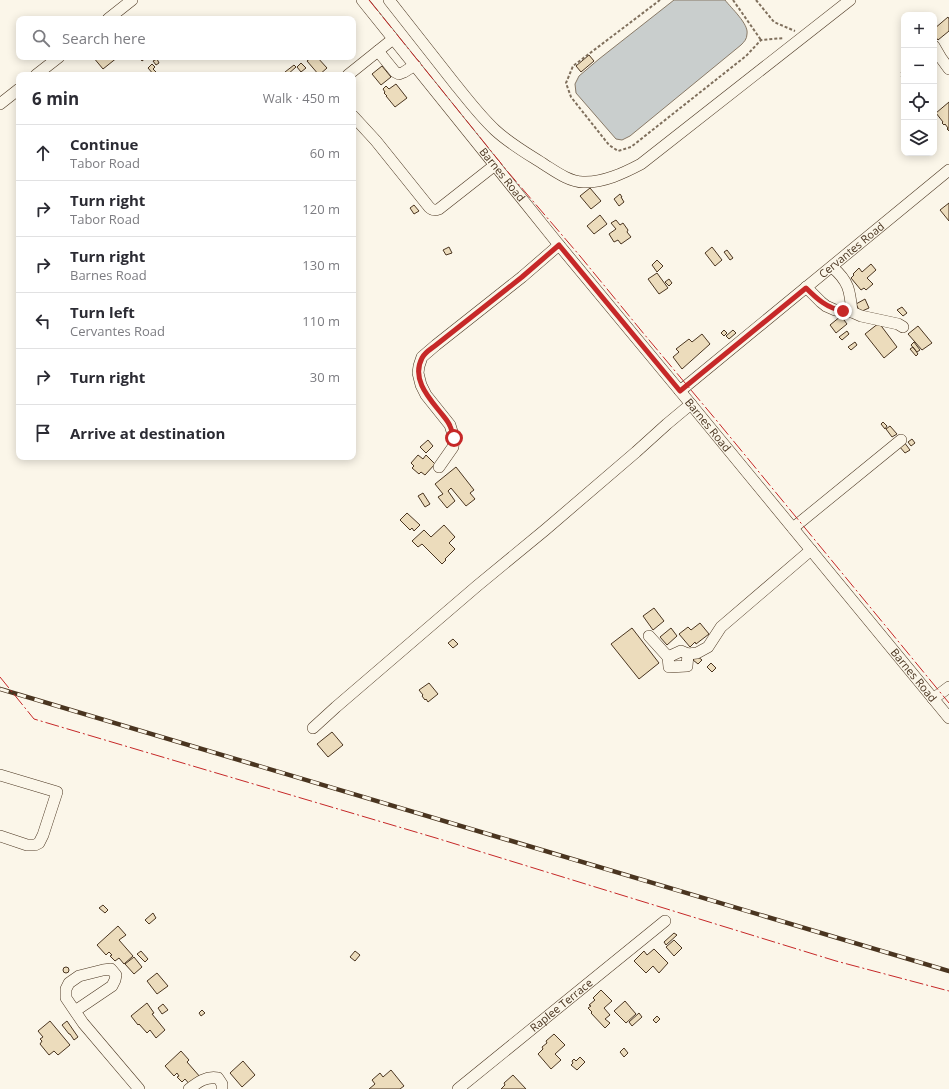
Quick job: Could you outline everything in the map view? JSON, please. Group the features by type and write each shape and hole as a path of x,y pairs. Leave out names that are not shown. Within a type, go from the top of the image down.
{"street":[{"path":"112,16 132,0"},
{"name":"Barnes Road","path":"362,0 559,245 949,718"},
{"path":"390,0 466,97 494,130 553,170 581,182 606,179 628,171 641,164 850,0"},
{"path":"352,72 393,38"},
{"path":"935,48 949,69"},
{"path":"378,51 399,74 415,65"},
{"path":"40,72 55,60"},
{"path":"0,104 16,91"},
{"path":"356,119 376,141 432,210 439,209 495,165"},
{"name":"Cervantes Road","path":"680,391 949,170"},
{"path":"439,467 453,447 454,438 450,425 426,395 421,385 418,374 422,358 432,348 522,277 559,245"},
{"path":"832,266 840,274 848,287 852,312"},
{"path":"806,288 826,306 835,310 852,312 862,316 898,324 903,328"},
{"path":"313,728 691,404"},
{"path":"793,528 901,440"},
{"path":"649,636 668,657 669,667 687,666 688,654 697,653 708,647 721,627 811,550"},
{"path":"934,699 949,686"},
{"path":"0,775 57,792 39,843 35,845 27,845 0,836"},
{"name":"Raplee Terrace","path":"458,1089 665,921"},
{"path":"75,1011 112,986 116,975 111,969 79,976 70,983 66,989 66,998 83,1023 139,1089"},
{"path":"189,1089 199,1081 212,1077 218,1078 222,1084 222,1089"}],"path":[{"path":"660,0 574,66 566,83 571,97 609,145 618,152 631,147 746,56 761,40 805,36"},
{"path":"733,0 761,40"},
{"path":"756,0 774,22 805,36"}],"shaded area":[{"path":"674,0 725,0 739,16 745,26 747,30 746,39 741,45 630,136 622,140 616,139 576,93 575,84 579,76 599,59"}],"building":[{"path":"948,17 949,31 938,40 937,26"},
{"path":"589,55 594,61 581,72 576,66"},
{"path":"96,60 114,60 103,69"},
{"path":"158,60 159,63 156,65 153,61"},
{"path":"320,60 327,68 322,72 316,72 307,61"},
{"path":"301,63 306,68 301,72 297,67"},
{"path":"152,64 155,67 153,69 156,72 151,72 148,68"},
{"path":"294,65 296,67 290,72 285,72"},
{"path":"382,66 391,77 381,85 372,74"},
{"path":"396,84 407,98 395,107 384,93 385,92 383,89 386,86 389,89"},
{"path":"949,102 949,131 945,124 944,125 942,123 943,122 937,112"},
{"path":"590,188 601,201 591,209 580,196"},
{"path":"620,194 624,202 619,206 614,199"},
{"path":"949,203 949,221 940,210"},
{"path":"414,205 419,211 414,214 410,208"},
{"path":"600,215 607,224 594,234 587,226"},
{"path":"616,220 620,225 623,223 631,237 621,244 618,240 614,242 609,234 616,229 611,223"},
{"path":"449,247 452,253 446,255 443,250"},
{"path":"712,247 722,260 715,266 705,253"},
{"path":"727,250 733,258 730,260 724,252"},
{"path":"657,260 663,266 657,272 652,265"},
{"path":"871,264 876,270 867,278 873,284 866,290 864,288 861,290 851,278 859,268 862,272"},
{"path":"657,273 668,288 659,294 648,279"},
{"path":"669,279 672,283 669,286 665,282"},
{"path":"865,299 869,308 860,312 856,304"},
{"path":"902,307 907,313 903,316 897,310"},
{"path":"841,316 847,324 836,333 830,325"},
{"path":"879,323 897,347 884,358 865,334"},
{"path":"918,326 932,343 922,350 908,334"},
{"path":"724,330 727,333 724,336 721,333"},
{"path":"733,330 736,333 729,339 726,336"},
{"path":"847,331 849,334 842,340 839,337"},
{"path":"702,334 710,344 682,369 673,357 679,352 676,349 689,339 692,342"},
{"path":"855,342 857,345 851,350 848,347"},
{"path":"914,342 920,350 917,352 911,345"},
{"path":"913,347 918,354 916,356 910,349"},
{"path":"883,422 887,426 885,429 881,424"},
{"path":"890,426 897,434 892,437 886,429"},
{"path":"912,439 915,443 911,446 908,442"},
{"path":"428,440 433,446 426,453 420,447"},
{"path":"904,442 910,450 905,453 899,446"},
{"path":"418,455 423,459 426,455 435,464 425,475 421,472 419,474 412,468 414,466 411,463"},
{"path":"456,467 474,490 470,493 475,499 466,506 451,488 448,491 455,501 447,508 438,497 443,494 435,484"},
{"path":"423,493 430,504 425,507 418,496"},
{"path":"407,513 420,525 414,531 412,528 410,530 400,520"},
{"path":"444,525 455,537 449,543 455,549 442,564 422,544 418,547 412,541 424,530 431,537"},
{"path":"654,608 664,621 653,630 643,616"},
{"path":"700,623 709,634 696,644 695,642 690,647 679,634 688,627 691,630"},
{"path":"632,628 659,663 639,679 611,644"},
{"path":"671,628 677,636 667,645 660,637"},
{"path":"453,639 458,644 453,648 448,643"},
{"path":"697,656 702,660 698,664 693,660"},
{"path":"711,663 716,668 712,672 707,667"},
{"path":"429,683 438,694 428,702 419,690"},
{"path":"332,732 343,745 328,757 317,744"},
{"path":"103,905 108,910 105,913 99,908"},
{"path":"153,913 156,918 149,924 145,920"},
{"path":"118,926 126,935 119,940 133,956 124,964 119,958 115,961 110,956 112,955 109,952 106,955 97,945"},
{"path":"674,933 677,935 666,945 664,942"},
{"path":"674,940 682,948 674,956 666,947"},
{"path":"654,949 668,963 659,973 653,966 646,973 634,961 644,951 647,955"},
{"path":"141,951 148,959 145,962 137,954"},
{"path":"355,951 360,955 355,961 350,957"},
{"path":"134,957 142,967 134,974 125,964"},
{"path":"66,967 69,970 66,973 63,970"},
{"path":"157,973 168,986 157,994 147,981"},
{"path":"601,990 612,1001 604,1008 610,1015 605,1019 610,1023 605,1028 588,1008 591,1006 589,1005 595,1000 593,998"},
{"path":"625,1001 636,1014 626,1023 614,1011"},
{"path":"147,1003 154,1013 152,1014 165,1030 156,1038 150,1030 147,1033 131,1016"},
{"path":"163,1004 168,1010 162,1014 158,1008"},
{"path":"202,1010 205,1013 201,1016 199,1013"},
{"path":"639,1013 642,1017 632,1026 629,1022"},
{"path":"657,1016 660,1019 656,1023 653,1020"},
{"path":"50,1021 70,1045 58,1055 54,1051 49,1055 40,1044 42,1041 40,1039 43,1037 38,1031"},
{"path":"67,1021 78,1037 74,1040 62,1025"},
{"path":"554,1034 565,1045 555,1054 561,1060 551,1069 538,1054 543,1049 542,1047 547,1043 546,1041"},
{"path":"624,1048 628,1053 624,1057 620,1052"},
{"path":"181,1051 189,1060 187,1062 201,1078 191,1086 185,1079 182,1082 177,1077 179,1076 177,1073 174,1076 165,1066"},
{"path":"580,1057 585,1062 577,1070 571,1065 574,1059 576,1061"},
{"path":"243,1061 255,1075 242,1087 230,1073"},
{"path":"391,1070 404,1086 400,1089 369,1089 375,1084 372,1080 380,1073 383,1077"},
{"path":"513,1075 526,1089 501,1089 505,1085 504,1083"}],"railway":[{"path":"0,689 949,971"}],"power":[{"path":"369,0 508,172 580,256 949,703"},
{"path":"0,677 34,719 436,838 836,961 949,991"}],"route":[{"path":"454,438 450,425 426,395 421,385 418,374 422,358 427,352 522,277 559,245 680,391 806,288 826,306 835,310 843,311"}]}
